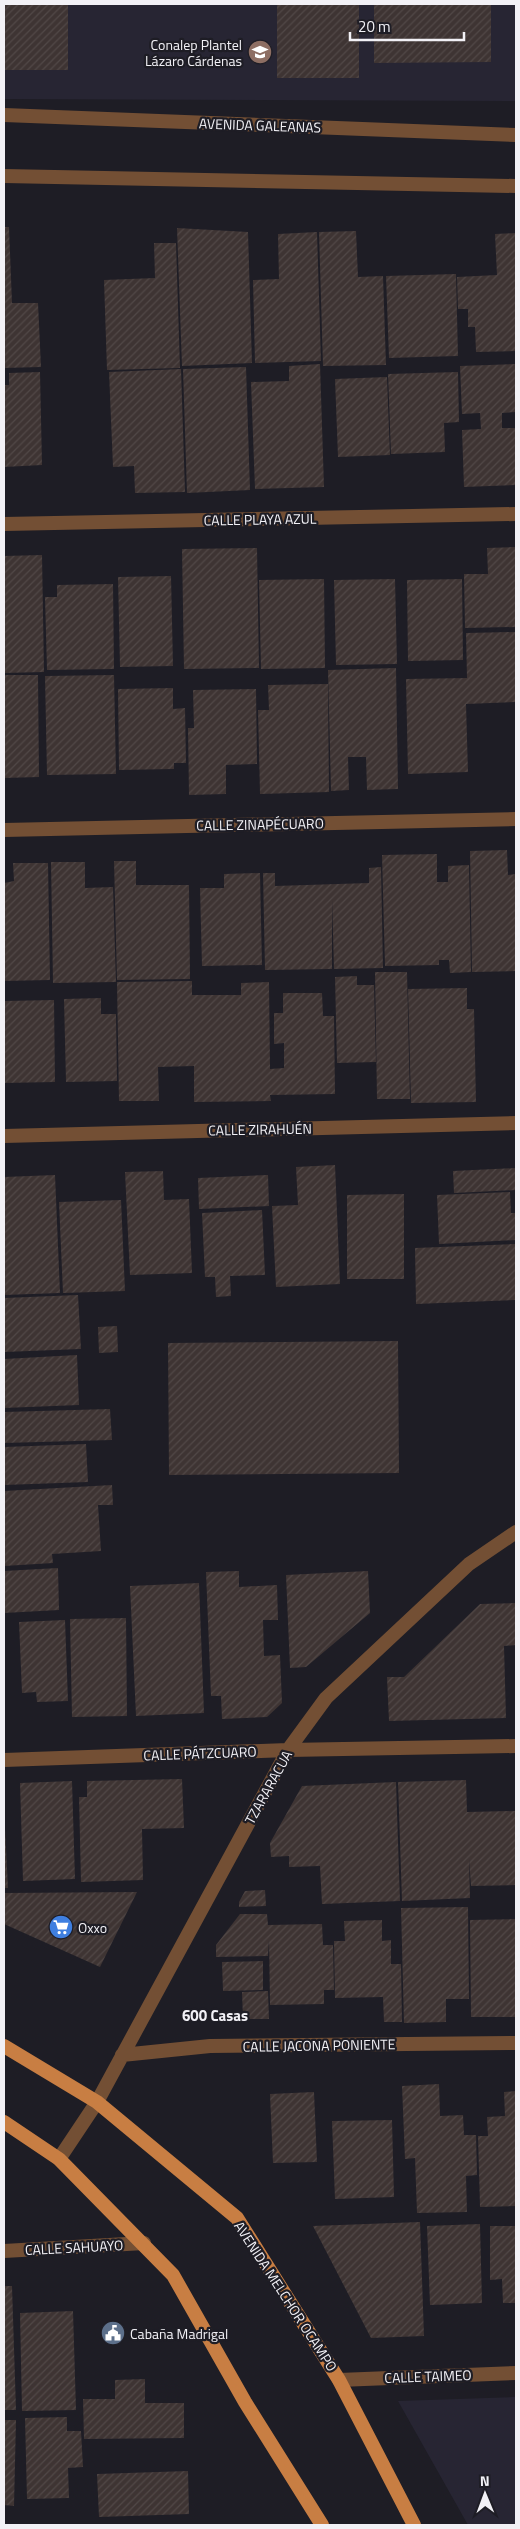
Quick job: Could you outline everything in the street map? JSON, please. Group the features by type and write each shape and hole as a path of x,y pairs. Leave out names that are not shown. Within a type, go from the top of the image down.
{"main road":[{"name":"AVENIDA MELCHOR OCAMPO","path":"4,2046 97,2102 237,2218 339,2380 414,2525"},
{"path":"4,2122 59,2159 174,2275 245,2402 322,2525"}],"street":[{"name":"AVENIDA GALEANAS","path":"4,116 516,135"},
{"path":"4,176 516,186"},
{"name":"CALLE PLAYA AZUL","path":"4,524 516,514"},
{"name":"CALLE ZINAPÉCUARO","path":"4,830 516,819"},
{"name":"CALLE ZIRAHUÉN","path":"4,1136 516,1123"},
{"name":"TZARARACUA","path":"59,2159 97,2102 288,1750 326,1698 470,1564 516,1532"},
{"name":"CALLE PÁTZCUARO","path":"4,1760 288,1750 516,1746"},
{"name":"CALLE JACONA PONIENTE","path":"122,2055 210,2046 516,2043"},
{"name":"CALLE SAHUAYO","path":"4,2251 144,2243"},
{"name":"CALLE TAIMEO","path":"339,2380 516,2372"}],"shaded area":[{"name":"Conalep Plantel Lázaro Cárdenas","path":"4,4 516,4 516,101 4,99"},
{"path":"516,2397 516,2525 468,2525 398,2401"}],"building":[{"path":"4,4 68,4 68,70 4,70"},
{"path":"277,4 359,4 359,78 277,78"},
{"path":"374,4 491,4 491,62 374,63"},
{"path":"4,227 9,227 12,303 38,303 41,367 4,368"},
{"path":"177,228 248,232 252,363 182,366"},
{"path":"356,231 358,277 383,276 386,365 323,366 319,232"},
{"path":"317,232 321,361 255,363 253,280 279,279 278,234"},
{"path":"516,233 516,351 476,352 475,327 468,327 468,309 458,309 457,277 497,275 495,234"},
{"path":"154,243 176,243 180,368 107,370 104,280 155,278"},
{"path":"456,274 458,356 389,358 386,276"},
{"path":"320,364 324,487 255,489 251,382 289,381 289,366"},
{"path":"516,364 516,412 502,413 502,428 516,428 516,485 464,487 462,430 481,429 480,413 462,414 460,366"},
{"path":"246,367 250,490 187,493 183,369"},
{"path":"181,369 185,492 135,493 134,466 113,467 109,372"},
{"path":"40,372 42,465 4,467 4,385 9,385 9,373"},
{"path":"458,372 459,422 444,423 445,452 391,454 388,374"},
{"path":"387,377 390,455 338,457 335,379"},
{"path":"516,547 516,627 465,628 464,574 488,574 487,548"},
{"path":"257,548 259,668 184,669 182,549"},
{"path":"42,555 44,672 4,673 4,556"},
{"path":"171,576 173,666 120,667 118,577"},
{"path":"324,579 325,668 261,669 259,580"},
{"path":"395,579 397,664 336,665 334,580"},
{"path":"462,579 463,660 408,661 407,580"},
{"path":"113,584 114,669 47,670 45,597 57,597 57,585"},
{"path":"516,632 516,702 466,704 468,772 408,774 406,679 467,678 466,633"},
{"path":"396,668 398,789 367,790 366,757 348,757 349,790 331,791 328,670"},
{"path":"4,675 38,675 39,777 4,778"},
{"path":"114,675 116,774 47,775 45,676"},
{"path":"328,684 329,792 260,794 258,710 269,710 268,685"},
{"path":"173,688 173,709 185,708 186,763 174,763 174,769 119,770 118,689"},
{"path":"256,689 257,764 226,765 226,794 189,795 188,728 194,728 193,690"},
{"path":"507,850 508,875 516,874 516,971 472,972 470,851"},
{"path":"437,854 437,882 448,882 448,866 469,865 471,972 450,973 449,960 439,960 439,965 385,966 382,855"},
{"path":"114,861 136,861 136,885 189,885 190,979 117,980"},
{"path":"51,862 85,862 85,888 113,887 116,982 53,983"},
{"path":"13,863 48,863 50,980 4,981 4,883 14,881"},
{"path":"381,867 383,968 334,969 332,899 332,969 265,970 263,873 275,873 275,886 369,883 369,868"},
{"path":"260,873 262,965 202,966 200,888 224,888 224,874"},
{"path":"375,972 407,972 410,1099 377,1099"},
{"path":"357,976 357,985 374,985 376,1062 337,1063 335,977"},
{"path":"192,981 192,995 241,995 241,983 269,982 270,1069 284,1068 284,1043 274,1044 274,1013 283,1013 283,993 322,993 323,1016 334,1016 335,1094 270,1095 271,1101 194,1102 194,1066 158,1067 159,1101 119,1101 117,982"},
{"path":"467,988 467,1009 474,1009 476,1102 411,1103 408,989"},
{"path":"101,998 101,1014 116,1014 117,1081 66,1082 64,999"},
{"path":"54,1000 55,1082 4,1083 4,1001"},
{"path":"335,1165 340,1284 276,1287 272,1206 298,1205 296,1167"},
{"path":"516,1168 516,1190 454,1193 453,1171"},
{"path":"163,1171 164,1200 189,1199 192,1273 130,1275 125,1172"},
{"path":"55,1175 60,1293 4,1295 4,1177"},
{"path":"268,1175 269,1206 199,1209 198,1178"},
{"path":"510,1192 511,1213 516,1213 516,1240 439,1244 437,1195"},
{"path":"404,1194 404,1279 347,1279 347,1195"},
{"path":"121,1200 125,1291 63,1293 59,1202"},
{"path":"262,1210 265,1275 230,1276 231,1296 216,1297 215,1277 205,1277 202,1213"},
{"path":"516,1244 515,1300 416,1304 415,1248"},
{"path":"78,1295 81,1349 4,1352 4,1298"},
{"path":"117,1326 118,1352 99,1353 98,1327"},
{"path":"398,1341 399,1473 169,1475 168,1343"},
{"path":"77,1355 79,1405 4,1408 4,1359"},
{"path":"110,1409 112,1440 4,1443 4,1412"},
{"path":"86,1444 88,1482 4,1485 4,1447"},
{"path":"112,1485 113,1505 98,1505 101,1551 52,1554 53,1563 4,1566 4,1491"},
{"path":"58,1568 59,1610 4,1613 4,1571"},
{"path":"239,1571 239,1587 277,1585 278,1620 263,1620 264,1656 280,1655 282,1703 267,1717 222,1719 221,1696 211,1696 206,1572"},
{"path":"368,1571 370,1613 306,1667 290,1668 286,1575"},
{"path":"199,1583 204,1713 136,1716 130,1586"},
{"path":"516,1603 516,1645 504,1646 506,1718 389,1721 387,1677 404,1677 480,1604"},
{"path":"126,1618 127,1716 72,1717 70,1619"},
{"path":"65,1620 68,1701 37,1702 36,1692 22,1693 19,1622"},
{"path":"182,1779 184,1828 142,1829 143,1880 81,1882 79,1797 87,1797 87,1781"},
{"path":"466,1780 467,1812 516,1811 516,1885 471,1886 469,1859 470,1898 402,1901 398,1782"},
{"path":"72,1781 75,1879 23,1881 20,1783"},
{"path":"396,1782 400,1901 322,1904 320,1866 289,1867 289,1856 271,1857 270,1843 302,1786"},
{"path":"4,1809 8,1888 4,1888"},
{"path":"265,1890 266,1906 239,1907 239,1902 245,1891"},
{"path":"137,1892 100,1967 4,1924 4,1893"},
{"path":"468,1907 469,1999 446,1999 446,2022 404,2023 401,1908"},
{"path":"240,1914 267,1914 268,1925 322,1924 323,1945 333,1945 334,1990 324,1990 324,2004 270,2005 269,1940 268,1956 216,1957 216,1945"},
{"path":"516,1919 516,2017 471,2017 470,1920"},
{"path":"382,1920 382,1941 391,1940 391,1964 401,1964 402,2022 384,2022 383,1997 335,1998 334,1941 345,1941 344,1921"},
{"path":"263,1961 263,1990 223,1991 222,1962"},
{"path":"268,1991 269,2019 243,2019 242,1992"},
{"path":"439,2084 440,2116 463,2115 464,2135 476,2135 477,2175 466,2176 467,2212 417,2213 415,2158 405,2159 402,2086"},
{"path":"516,2091 516,2206 480,2207 478,2136 488,2136 487,2117 505,2116 504,2092"},
{"path":"314,2092 317,2162 273,2163 270,2094"},
{"path":"392,2120 394,2197 335,2199 332,2121"},
{"path":"420,2222 424,2336 371,2338 313,2226"},
{"path":"480,2224 482,2303 430,2305 427,2226"},
{"path":"490,2226 516,2226 516,2303 503,2303 502,2279 490,2280"},
{"path":"4,2286 12,2286 16,2410 4,2410"},
{"path":"73,2311 76,2410 22,2411 20,2313"},
{"path":"145,2379 145,2403 184,2403 184,2438 84,2439 83,2399 115,2399 115,2380"},
{"path":"67,2417 67,2431 81,2431 83,2467 68,2468 69,2498 27,2499 25,2418"},
{"path":"4,2420 16,2420 14,2506 4,2505"},
{"path":"188,2471 189,2514 99,2517 97,2474"}],"place":[{"name":"Conalep Plantel Lázaro Cárdenas","path":"260,52"},
{"name":"Oxxo","path":"61,1927"},
{"name":"Cabaña Madrigal","path":"113,2333"}],"district":[{"name":"600 Casas","path":"215,2015"}]}
